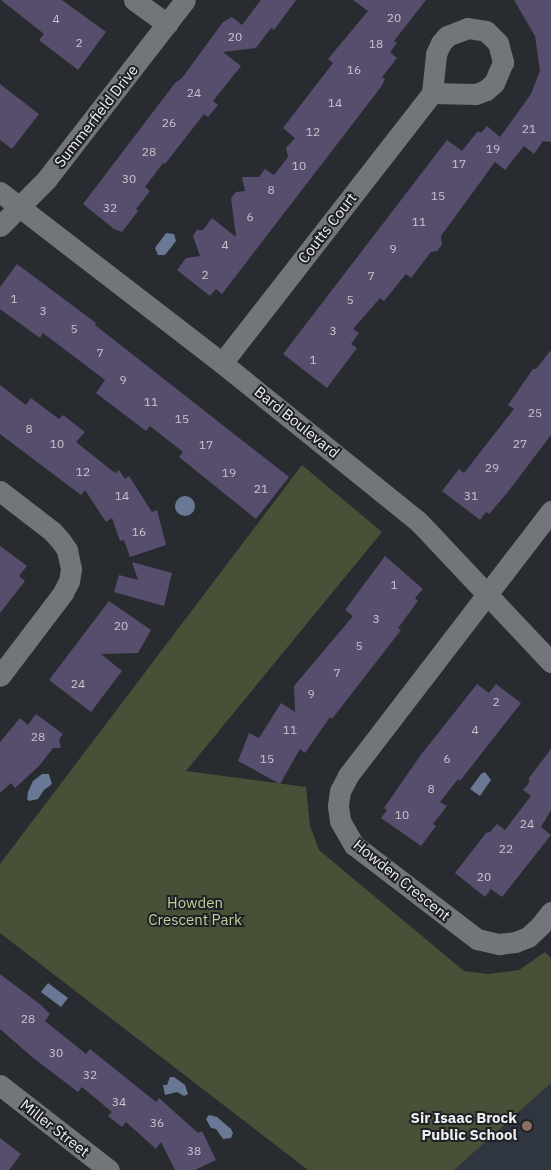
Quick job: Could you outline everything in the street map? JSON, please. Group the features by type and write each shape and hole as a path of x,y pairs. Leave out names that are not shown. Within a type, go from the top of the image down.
{"street":[{"path":"134,0 166,24"},
{"name":"Summerfield Drive","path":"0,226 46,180 186,0"},
{"name":"Coutts Court","path":"222,362 432,93"},
{"name":"Bard Boulevard","path":"0,192 222,362 418,521 551,662"},
{"path":"0,491 52,531 67,550 71,569 69,581 63,593 0,676"},
{"name":"Howden Crescent","path":"551,510 348,776 340,791 338,806 340,821 354,845 477,939 499,944 515,942 534,931 551,912"},
{"name":"Miller Street","path":"0,1085 109,1170"}],"shaded area":[{"name":"Sir Isaac Brock Public School","path":"551,1083 551,1170 454,1170"}],"green space":[{"name":"Howden Crescent Park","path":"302,465 382,532 186,771 306,787 310,826 319,850 464,971 488,974 519,970 545,952 551,958 551,1083 454,1170 308,1170 0,933 0,864"}],"water":[{"path":"166,233 174,234 176,241 165,255 158,255 155,248"},
{"path":"181,496 189,496 195,502 195,510 189,516 181,516 175,510 175,502"},
{"path":"485,772 491,780 480,796 470,789 481,774"},
{"path":"42,774 49,774 52,784 44,790 38,799 29,801 27,799 28,792 33,781"},
{"path":"48,983 68,998 61,1007 41,992"},
{"path":"170,1077 174,1077 185,1085 188,1094 184,1096 177,1092 165,1095 163,1085 167,1085"},
{"path":"209,1115 217,1117 231,1129 233,1133 231,1138 223,1139 216,1129 211,1128 206,1119"}],"building":[{"path":"1,0 62,0 106,32 78,70 39,40 44,34"},
{"path":"261,0 296,0 274,30 271,28 256,48 223,52 241,66 213,101 218,105 208,117 204,114 165,164 163,163 145,187 150,191 122,232 114,229 83,204 175,83 182,78 223,22 232,17 242,25"},
{"path":"353,0 426,0 394,41 397,43 390,52 397,58 382,77 385,79 381,87 222,294 216,289 210,296 177,270 186,258 200,256 193,236 197,230 203,230 212,218 236,237 231,198 236,192 245,191 242,177 259,177 265,169 274,175 288,157 286,148 295,138 283,128 333,63 328,59 368,11"},
{"path":"514,0 551,0 551,142 543,141 534,154 524,146 505,170 495,162 441,236 442,245 437,251 431,252 411,278 406,274 384,301 380,298 353,329 359,333 351,344 357,348 327,388 283,354 447,140 462,151 478,131 481,133 487,126 500,137 531,94 540,71 535,36"},
{"path":"0,84 39,114 12,149 0,140"},
{"path":"17,264 96,323 95,325 289,477 256,519 179,457 183,452 150,426 146,431 96,393 105,380 43,333 40,338 0,309 0,287"},
{"path":"551,350 551,435 507,493 489,514 486,512 480,520 442,491 459,469 464,473 514,409 508,405 533,369 536,369"},
{"path":"0,385 26,405 31,398 59,419 63,415 85,432 76,442 115,473 119,470 125,479 129,476 152,512 157,510 166,545 130,557 124,540 120,541 112,518 106,522 85,490 81,495 0,434"},
{"path":"0,546 27,566 19,576 25,581 0,613"},
{"path":"385,556 423,589 415,598 418,601 398,628 401,630 332,719 330,717 305,753 300,749 280,784 238,761 249,733 259,738 281,703 295,712 294,686 353,616 345,610"},
{"path":"132,562 172,573 164,606 114,592 119,575 138,580"},
{"path":"109,601 151,630 138,653 101,654 122,671 91,712 49,680"},
{"path":"477,684 489,693 496,684 521,703 460,781 458,779 440,802 447,806 433,824 436,826 421,846 381,818 387,810 384,808 420,756"},
{"path":"36,714 63,734 59,740 61,748 53,748 39,766 15,788 11,783 0,793 0,742 20,718 28,725"},
{"path":"551,749 551,810 541,827 551,835 502,897 491,889 485,897 455,873 486,833 490,832 497,824 505,830 531,796 523,790 529,783 529,778"},
{"path":"0,974 41,1005 50,1014 45,1021 86,1054 90,1049 156,1102 159,1098 198,1133 202,1131 216,1160 195,1170 175,1170 161,1142 156,1149 126,1122 122,1127 108,1116 112,1112 82,1087 78,1092 32,1057 0,1029"},
{"path":"0,1138 21,1154 9,1170 0,1170"}],"place":[{"name":"Sir Isaac Brock Public School","path":"527,1126"}]}
